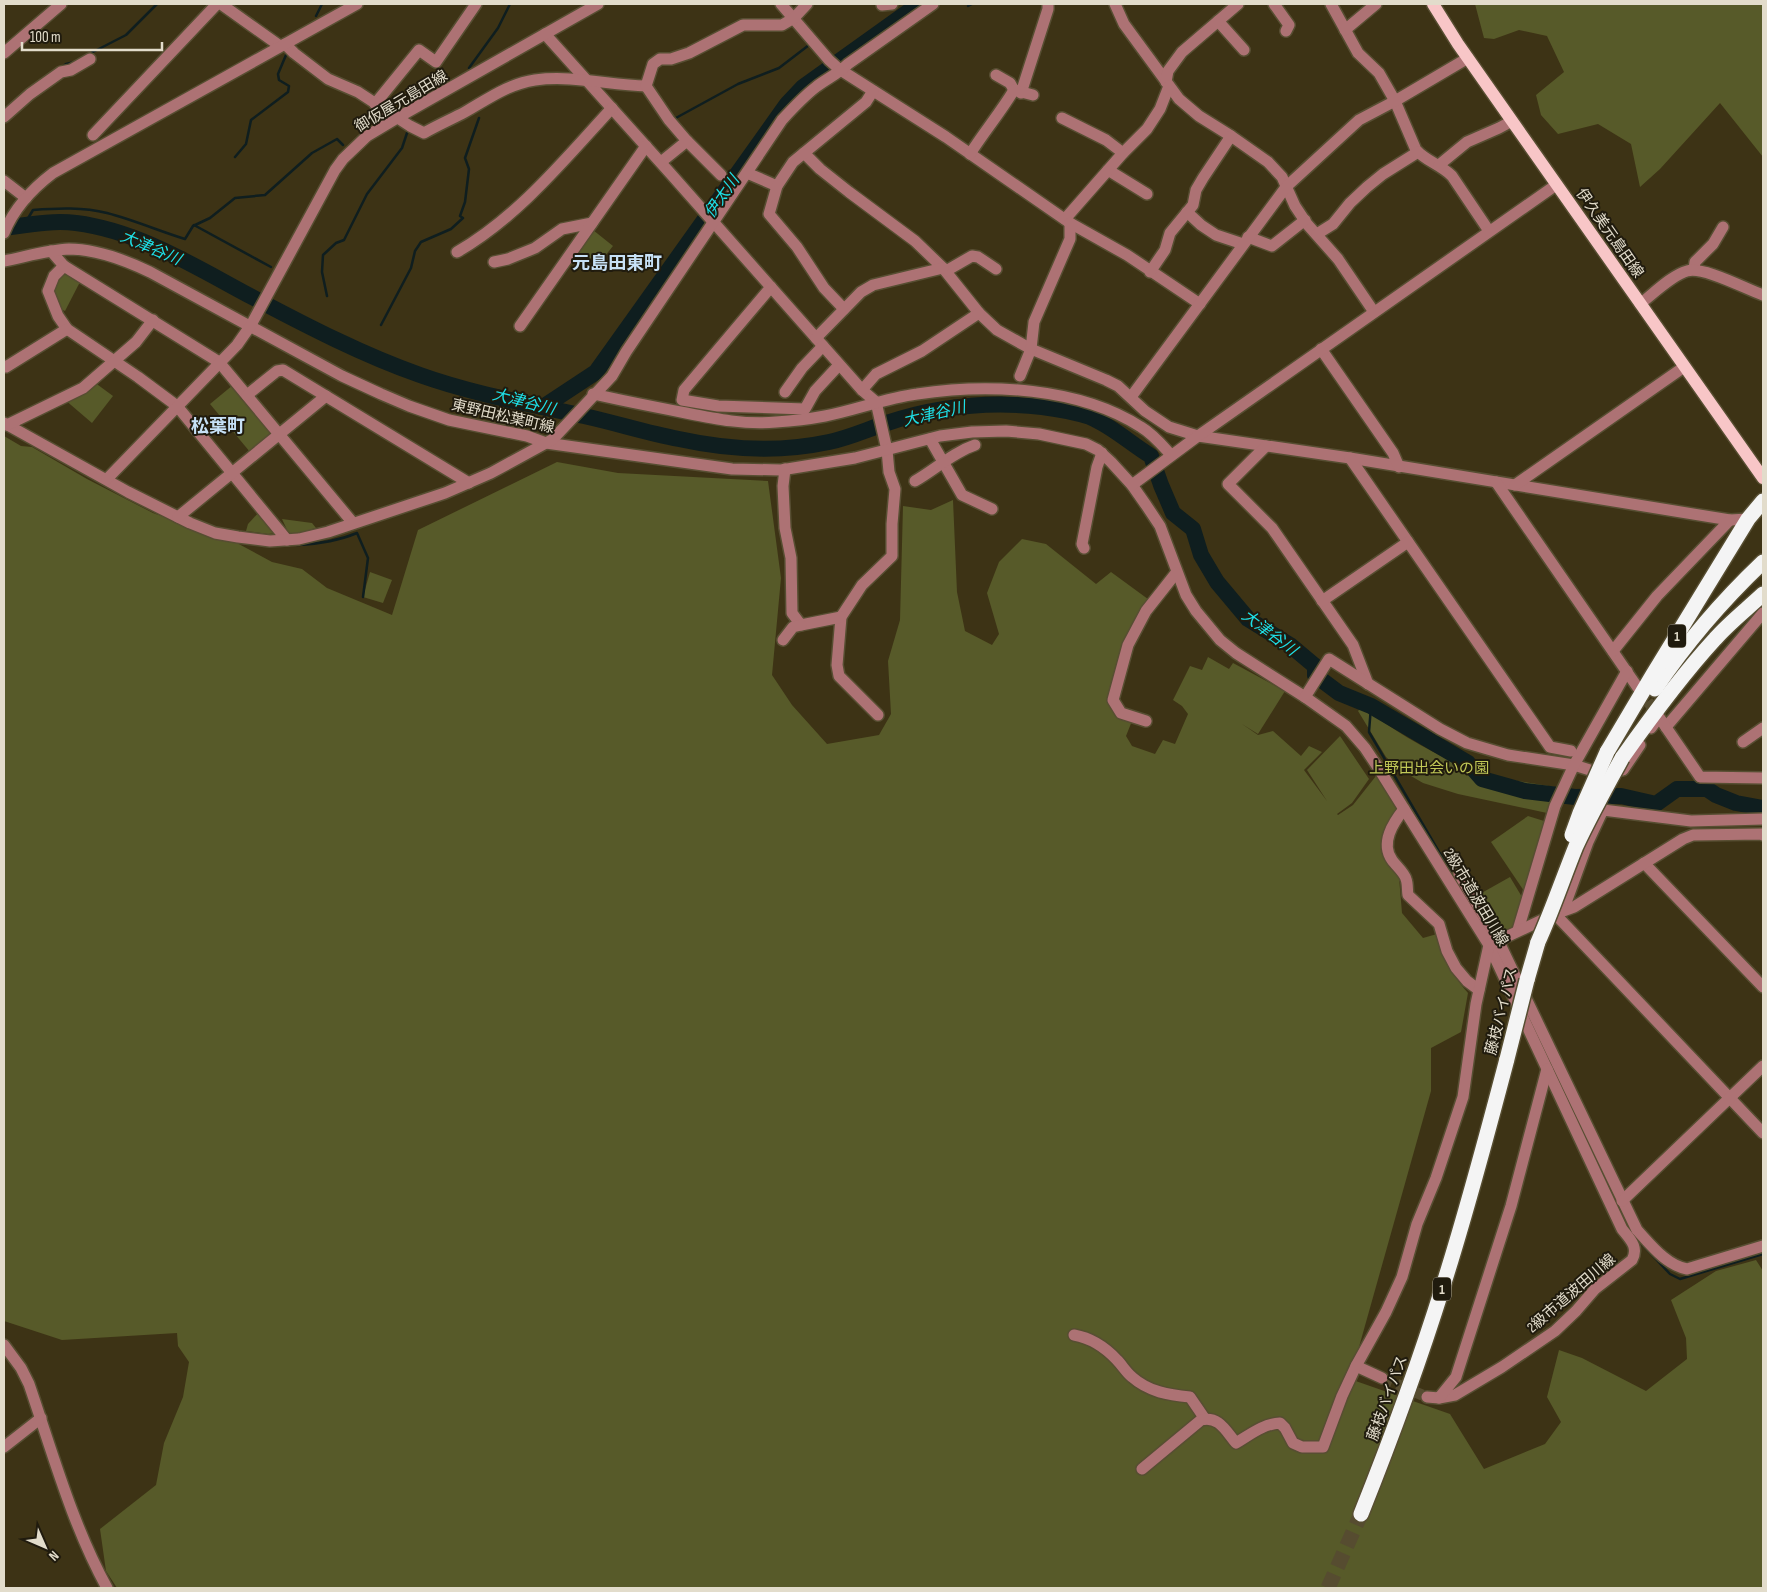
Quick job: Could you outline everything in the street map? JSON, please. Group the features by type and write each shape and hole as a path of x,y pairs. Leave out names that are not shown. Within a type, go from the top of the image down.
{"highway":[{"name":"1","path":"1538,942 1576,846 1599,800 1614,756 1652,676 1748,519 1763,501"},
{"name":"1","path":"1614,756 1640,710 1684,648 1709,618 1763,562"},
{"name":"1","path":"1614,756 1648,720 1716,637 1763,594"},
{"name":"藤枝バイパス","path":"1362,1514 1416,1370 1468,1207 1538,942 1560,872 1580,813 1614,756"}],"main road":[{"name":"伊久美元島田線","path":"1433,4 1468,58 1763,478"}],"street":[{"path":"4,53 61,4"},
{"path":"92,136 217,4"},
{"path":"222,4 294,53 328,79 358,92 424,133 490,96 535,80 575,79 646,86"},
{"path":"4,234 12,215 26,198 53,172 357,4"},
{"path":"375,104 419,50 436,62 476,4"},
{"name":"御仮屋元島田線","path":"107,480 237,344 250,326 334,170 349,153 367,136 394,116 598,4"},
{"path":"782,4 829,60 840,70 970,154 1068,221 1128,255 1150,272 1200,304"},
{"path":"646,86 653,64 660,59 671,59 689,53 743,26 782,25 794,18 806,4"},
{"path":"970,154 982,134 1023,93 1048,4"},
{"path":"1114,4 1124,24 1179,99 1199,116 1232,136 1268,162 1282,177 1305,220 1338,259 1374,312"},
{"path":"1020,376 1031,349 1034,322 1070,239 1068,221 1108,170 1147,129 1160,109 1168,84 1168,71 1182,52 1238,4"},
{"path":"1274,4 1289,25 1286,31"},
{"path":"1331,4 1358,53 1379,73 1395,102 1412,144 1422,156 1439,165 1452,176 1489,231"},
{"path":"1345,30 1376,4"},
{"path":"6,424 128,492 178,517 215,533 262,540 299,539 328,532 445,493 491,473 549,441 612,376 712,221 782,120 817,86 925,6"},
{"path":"1218,21 1244,50"},
{"path":"545,34 661,162 862,390 877,403 889,472 895,489 892,556 862,585 842,617 837,665 839,676 878,715"},
{"path":"1131,397 1286,187 1359,120 1395,102 1468,58"},
{"path":"4,118 30,94 61,72 71,70 90,59"},
{"path":"996,75 1023,93"},
{"path":"646,86 669,120 721,175"},
{"path":"844,309 824,288 797,247 769,214 777,186 793,162 866,102 873,91"},
{"path":"458,252 477,241 535,190 612,108"},
{"path":"114,113 123,132"},
{"path":"1062,118 1106,140 1123,153"},
{"path":"1439,165 1467,142 1512,121"},
{"path":"1150,272 1165,250 1170,233 1193,205 1196,190 1203,178 1232,136"},
{"path":"661,162 687,141"},
{"path":"520,326 646,146"},
{"path":"1317,234 1333,224 1367,186 1418,152"},
{"path":"804,153 848,192 915,241 945,270 979,313 996,330 1031,349 1118,386 1145,412 1169,427 1198,436 1350,458 1730,520 1748,519"},
{"path":"1108,170 1147,194"},
{"path":"747,173 777,186"},
{"path":"4,181 26,198"},
{"path":"1132,485 1198,436 1556,184"},
{"path":"1187,212 1216,235 1272,246 1305,220"},
{"path":"494,262 514,257 535,248 562,229 592,223"},
{"path":"1694,269 1695,262 1713,244 1723,227"},
{"name":"東野田松葉町線","path":"4,261 69,249 89,251 124,260 150,272 342,376 409,406 450,420 549,441 732,469 785,469 854,458 886,448 930,438 972,432 1006,430 1072,440 1086,444 1102,453 1132,485"},
{"path":"51,251 64,266 219,362 354,523"},
{"path":"785,392 844,309 872,285 945,270 972,256 978,257 996,269"},
{"path":"64,266 54,276 48,292 58,316 67,329 116,361 177,406 287,540"},
{"path":"1640,304 1676,276 1694,269 1705,271 1763,295"},
{"path":"771,287 684,390 682,400 718,406 804,409 815,391 839,364"},
{"path":"862,390 876,374 922,351 979,313"},
{"path":"6,424 83,388 136,342 153,320"},
{"path":"4,366 6,368 67,329"},
{"path":"1321,349 1393,453 1399,467"},
{"path":"1515,485 1684,367"},
{"path":"247,395 277,371 283,370 469,482"},
{"path":"592,396 733,422 775,422 825,416 917,394 976,389 1058,395 1098,406 1126,418 1154,437 1169,457"},
{"path":"178,517 326,396"},
{"path":"930,438 962,495 992,509"},
{"path":"915,481 961,450 975,445"},
{"path":"1266,446 1228,484 1272,528 1353,645 1368,684"},
{"path":"1084,548 1082,544 1097,467 1102,453"},
{"path":"1350,458 1550,747 1571,751"},
{"path":"785,469 783,486 785,528 792,558 792,613 801,625"},
{"path":"1496,482 1638,688"},
{"name":"2級市道波田川線","path":"1132,485 1160,526 1176,573 1186,595 1196,611 1220,640 1236,653 1346,726 1370,755 1493,942 1547,1069 1622,1229 1635,1246 1636,1253 1632,1260 1595,1289 1576,1311 1555,1330 1455,1395 1440,1398"},
{"path":"1613,651 1657,596 1730,520"},
{"path":"1322,601 1408,542"},
{"path":"1146,721 1121,713 1113,700 1128,645 1146,611 1176,573"},
{"path":"1666,727 1763,613"},
{"path":"783,640 793,627 842,617"},
{"path":"1305,697 1329,659 1440,730 1467,743 1508,755 1593,771 1624,770 1659,717 1700,777 1763,778"},
{"path":"1518,930 1555,806 1573,767 1626,671"},
{"path":"1743,742 1763,728"},
{"path":"1404,809 1394,822 1389,834 1387,848 1390,857 1407,880 1408,895 1439,924 1447,951 1456,968 1479,990"},
{"path":"1559,913 1603,810 1692,821 1763,819"},
{"path":"1142,1469 1201,1420 1210,1418 1217,1420 1236,1443 1262,1426 1280,1423 1285,1428 1292,1443 1302,1447 1324,1447 1342,1396 1402,1277 1418,1224 1436,1178 1463,1097 1479,990 1493,942 1574,908 1682,839 1693,835 1763,835"},
{"path":"1644,863 1763,987"},
{"path":"1459,874 1637,1230 1669,1262 1679,1268 1687,1269 1763,1246"},
{"path":"1559,913 1763,1133"},
{"path":"1622,1201 1763,1066"},
{"path":"1427,1397 1440,1398 1456,1377 1511,1206 1547,1069"},
{"path":"1635,1246 1646,1239"},
{"path":"1074,1335 1097,1343 1117,1360 1132,1377 1148,1387 1164,1394 1190,1398 1205,1419"},
{"path":"4,1345 21,1368 29,1384 68,1503 83,1540 107,1588"},
{"path":"1356,1366 1382,1378"},
{"path":"4,1447 41,1418"}],"green space":[{"path":"1475,4 1763,4 1763,157 1720,103 1660,169 1640,187 1631,144 1598,124 1558,134 1541,115 1536,95 1564,72 1547,36 1519,30 1494,39 1484,38"},
{"path":"593,230 613,246 597,266 577,254"},
{"path":"61,272 81,280 65,311 61,309 52,291"},
{"path":"94,382 113,396 92,423 64,399"},
{"path":"233,385 272,435 250,452 210,404"},
{"path":"4,436 21,446 32,447 87,479 153,513 235,542 272,562 302,569 327,588 392,615 418,530 557,462 618,473 768,481 781,578 772,675 792,705 827,744 879,735 891,714 888,661 900,620 903,506 931,510 953,500 957,592 965,631 992,645 999,634 987,593 999,562 1022,539 1046,544 1096,584 1111,572 1152,602 1110,701 1132,721 1126,736 1132,746 1155,754 1163,740 1175,744 1188,714 1182,706 1173,700 1190,666 1202,670 1208,657 1229,669 1233,663 1285,691 1258,734 1242,724 1258,735 1273,731 1301,756 1309,746 1322,752 1304,770 1327,801 1307,770 1340,736 1369,779 1352,803 1338,815 1353,805 1376,776 1386,786 1402,809 1384,843 1399,877 1402,913 1423,938 1437,934 1448,965 1468,993 1461,1032 1431,1048 1431,1091 1350,1379 1450,1414 1484,1469 1545,1444 1561,1422 1547,1397 1559,1350 1582,1358 1646,1391 1687,1359 1686,1338 1671,1300 1716,1271 1756,1260 1763,1271 1763,1588 117,1588 106,1571 100,1529 156,1485 164,1443 183,1397 189,1362 178,1346 177,1333 62,1340 4,1321"},
{"path":"260,511 278,533 268,534 246,531 248,524"},
{"path":"282,519 312,523 316,528 289,534"},
{"path":"370,572 392,580 383,603 363,597"},
{"name":"上野田出会いの園","path":"1362,707 1416,743 1461,765 1495,777 1555,787 1547,813 1458,794 1423,783 1399,769 1386,757 1358,711"},
{"path":"1528,816 1544,821 1524,891 1491,842"},
{"path":"1510,877 1522,897 1517,924 1498,937 1478,895"}],"waterway":[{"path":"89,54 126,35 157,4"},
{"path":"316,16 322,4"},
{"path":"469,68 498,28 510,4"},
{"name":"伊太川","path":"543,407 596,372 787,104 803,87 919,4"},
{"path":"968,6 972,4"},
{"path":"674,119 738,84 779,68 809,45"},
{"path":"235,157 246,144 251,120 288,92 289,86 279,80 278,74 286,55"},
{"path":"62,67 75,62"},
{"path":"381,325 411,268 415,251 421,242 451,229 463,218 460,216 465,202 469,169 465,158 479,118"},
{"path":"327,296 322,272 323,255 336,243 344,240 367,194 402,148 408,130"},
{"path":"24,225 33,210 80,209 117,216 185,239 193,226 210,218 235,198 265,195 312,153 337,139 343,145"},
{"name":"大津谷川","path":"4,228 40,223 67,222 100,227 123,234 168,253 336,340 420,375 481,393 698,443 735,448 791,448 844,438 925,412 964,406 1022,405 1066,411 1090,417 1106,425 1151,456 1173,513 1193,529 1201,555 1217,582 1248,619 1290,645 1315,666 1315,675 1339,693 1371,706 1468,763 1482,779 1525,791 1575,797 1621,796 1656,804 1677,789 1707,789 1736,803 1763,808"},
{"path":"194,225 271,267"},
{"path":"297,545 327,542 357,533 368,558 363,597"},
{"path":"1371,706 1369,732 1463,893"},
{"path":"1557,1076 1628,1227 1633,1233"},
{"path":"1639,1241 1670,1274 1680,1279 1763,1254"}],"tunnel":[{"path":"1638,688 1659,717"},
{"path":"1382,1378 1427,1397"},
{"path":"1328,1588 1361,1514"}],"district":[{"name":"元島田東町","path":"617,263"},
{"name":"松葉町","path":"218,426"}]}
